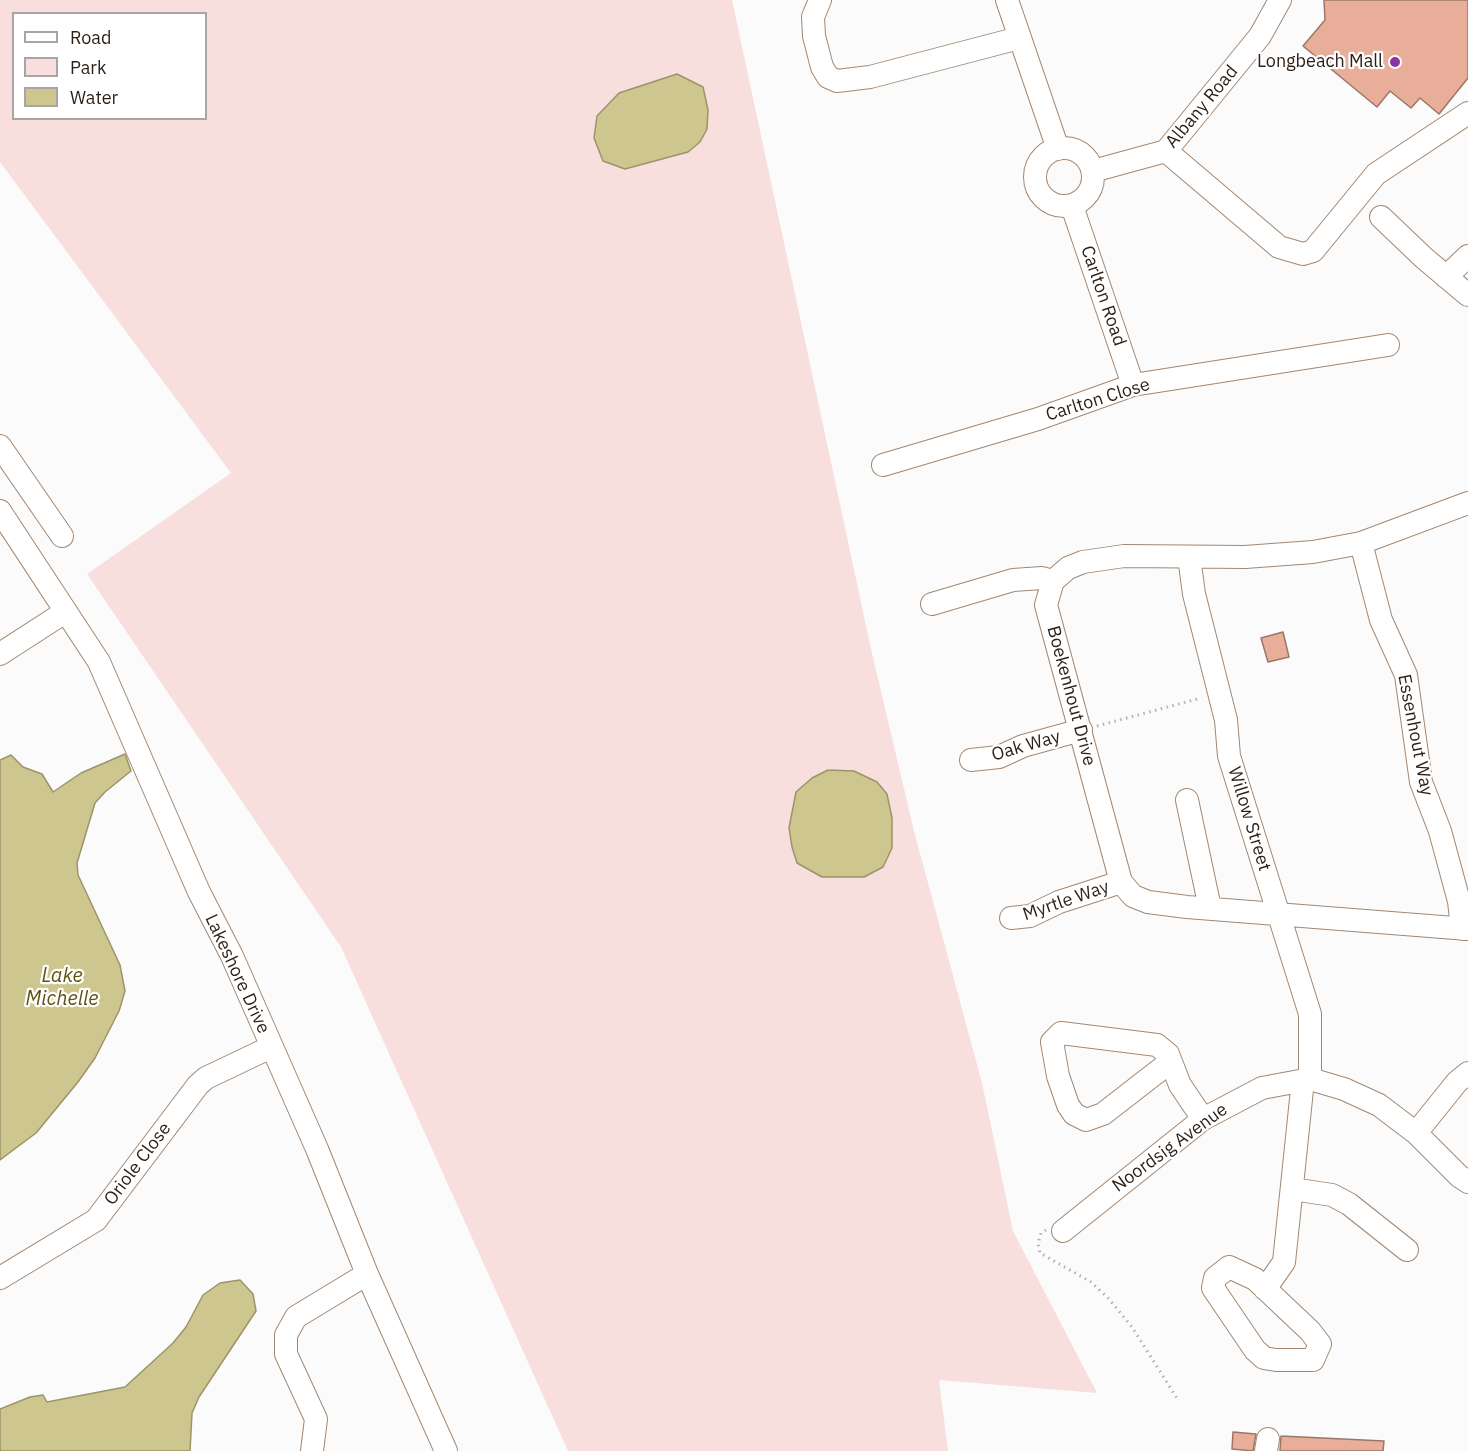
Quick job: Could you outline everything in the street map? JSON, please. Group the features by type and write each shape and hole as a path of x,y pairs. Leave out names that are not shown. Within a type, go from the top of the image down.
{"street":[{"path":"820,0 813,17 814,36 822,68 828,77 837,81 870,77 1019,38"},
{"path":"1007,0 1058,149"},
{"name":"Albany Road","path":"1093,171 1166,152 1260,36 1280,0"},
{"path":"1166,152 1279,247 1303,254 1313,251 1376,174 1468,113"},
{"path":"1058,149 1076,150 1084,156 1093,171 1094,180 1087,197 1072,206 1062,207 1044,200 1026,186 1042,157 1058,149"},
{"name":"Carlton Road","path":"1072,206 1133,385"},
{"path":"1381,217 1468,295"},
{"path":"1446,277 1468,256"},
{"name":"Carlton Close","path":"884,465 1038,419 1133,385 1388,345"},
{"path":"0,446 62,536"},
{"path":"932,604 1013,580 1042,578 1053,581 1068,568 1083,562 1124,556 1281,556 1361,543 1468,503"},
{"name":"Lakeshore Drive","path":"0,511 99,662 199,892 232,956 317,1149 367,1274 446,1451"},
{"name":"Essenhout Way","path":"1361,543 1381,620 1406,675 1421,782 1440,831 1465,929"},
{"name":"Willow Street","path":"1189,557 1194,594 1220,693 1230,756 1260,849 1276,912 1310,1014 1306,1079 1284,1262 1265,1288"},
{"name":"Boekenhout Drive","path":"1053,581 1046,605 1121,882"},
{"path":"0,654 65,612"},
{"name":"Oak Way","path":"971,760 999,757 1023,746 1081,730"},
{"path":"1187,800 1210,908"},
{"path":"1121,882 1133,896 1148,902 1465,929"},
{"name":"Myrtle Way","path":"1011,918 1030,916 1059,902 1121,882"},
{"path":"1170,1062 1103,1114 1086,1120 1074,1114 1068,1105 1058,1076 1053,1042 1061,1033 1151,1043 1168,1054 1180,1085 1203,1119"},
{"name":"Oriole Close","path":"0,1278 96,1220 198,1085 271,1047"},
{"name":"Noordsig Avenue","path":"1063,1231 1203,1119 1262,1088 1306,1079 1344,1089 1379,1105 1416,1133 1458,1176 1468,1182"},
{"path":"1416,1133 1464,1083"},
{"path":"1292,1190 1332,1195 1348,1204 1407,1250"},
{"path":"1233,1268 1248,1274 1265,1288 1316,1337 1319,1350 1313,1360 1306,1362 1264,1358 1240,1331 1213,1288 1219,1274 1233,1268"},
{"path":"312,1451 316,1419 286,1354 286,1335 296,1317 367,1274"}],"path":[{"path":"1081,730 1220,693"},
{"path":"1063,1231 1048,1228 1041,1233 1038,1244 1040,1253 1090,1282 1108,1298 1132,1327 1178,1400"}],"green space":[{"path":"0,0 732,0 871,649 914,831 982,1083 1013,1231 1097,1393 939,1380 948,1451 568,1451 341,947 87,574 231,473 0,162"}],"water":[{"path":"677,74 703,87 708,110 707,129 700,142 688,152 625,169 603,161 594,138 597,116 619,93"},
{"name":"Lake Michelle","path":"125,754 131,771 95,803 77,863 78,875 120,965 125,991 119,1011 95,1058 78,1082 36,1133 0,1160 0,760 11,755 23,767 42,774 53,792 81,773"},
{"path":"828,770 854,771 877,782 887,794 892,818 892,848 883,867 864,877 822,877 797,863 789,828 796,792 812,778"},
{"path":"240,1280 253,1294 256,1311 199,1397 192,1413 190,1451 0,1451 0,1409 30,1397 43,1395 47,1402 125,1387 173,1343 186,1327 203,1295 220,1283"}],"building":[{"name":"Longbeach Mall","path":"1324,0 1468,0 1468,78 1439,114 1420,98 1411,108 1390,91 1377,107 1303,46 1325,20"},
{"path":"1283,632 1289,657 1268,662 1261,638"},
{"path":"1233,1432 1256,1434 1253,1451 1232,1449"},
{"path":"1281,1436 1384,1441 1383,1451 1280,1451"}],"place":[{"name":"Longbeach Mall","path":"1395,62"}]}
